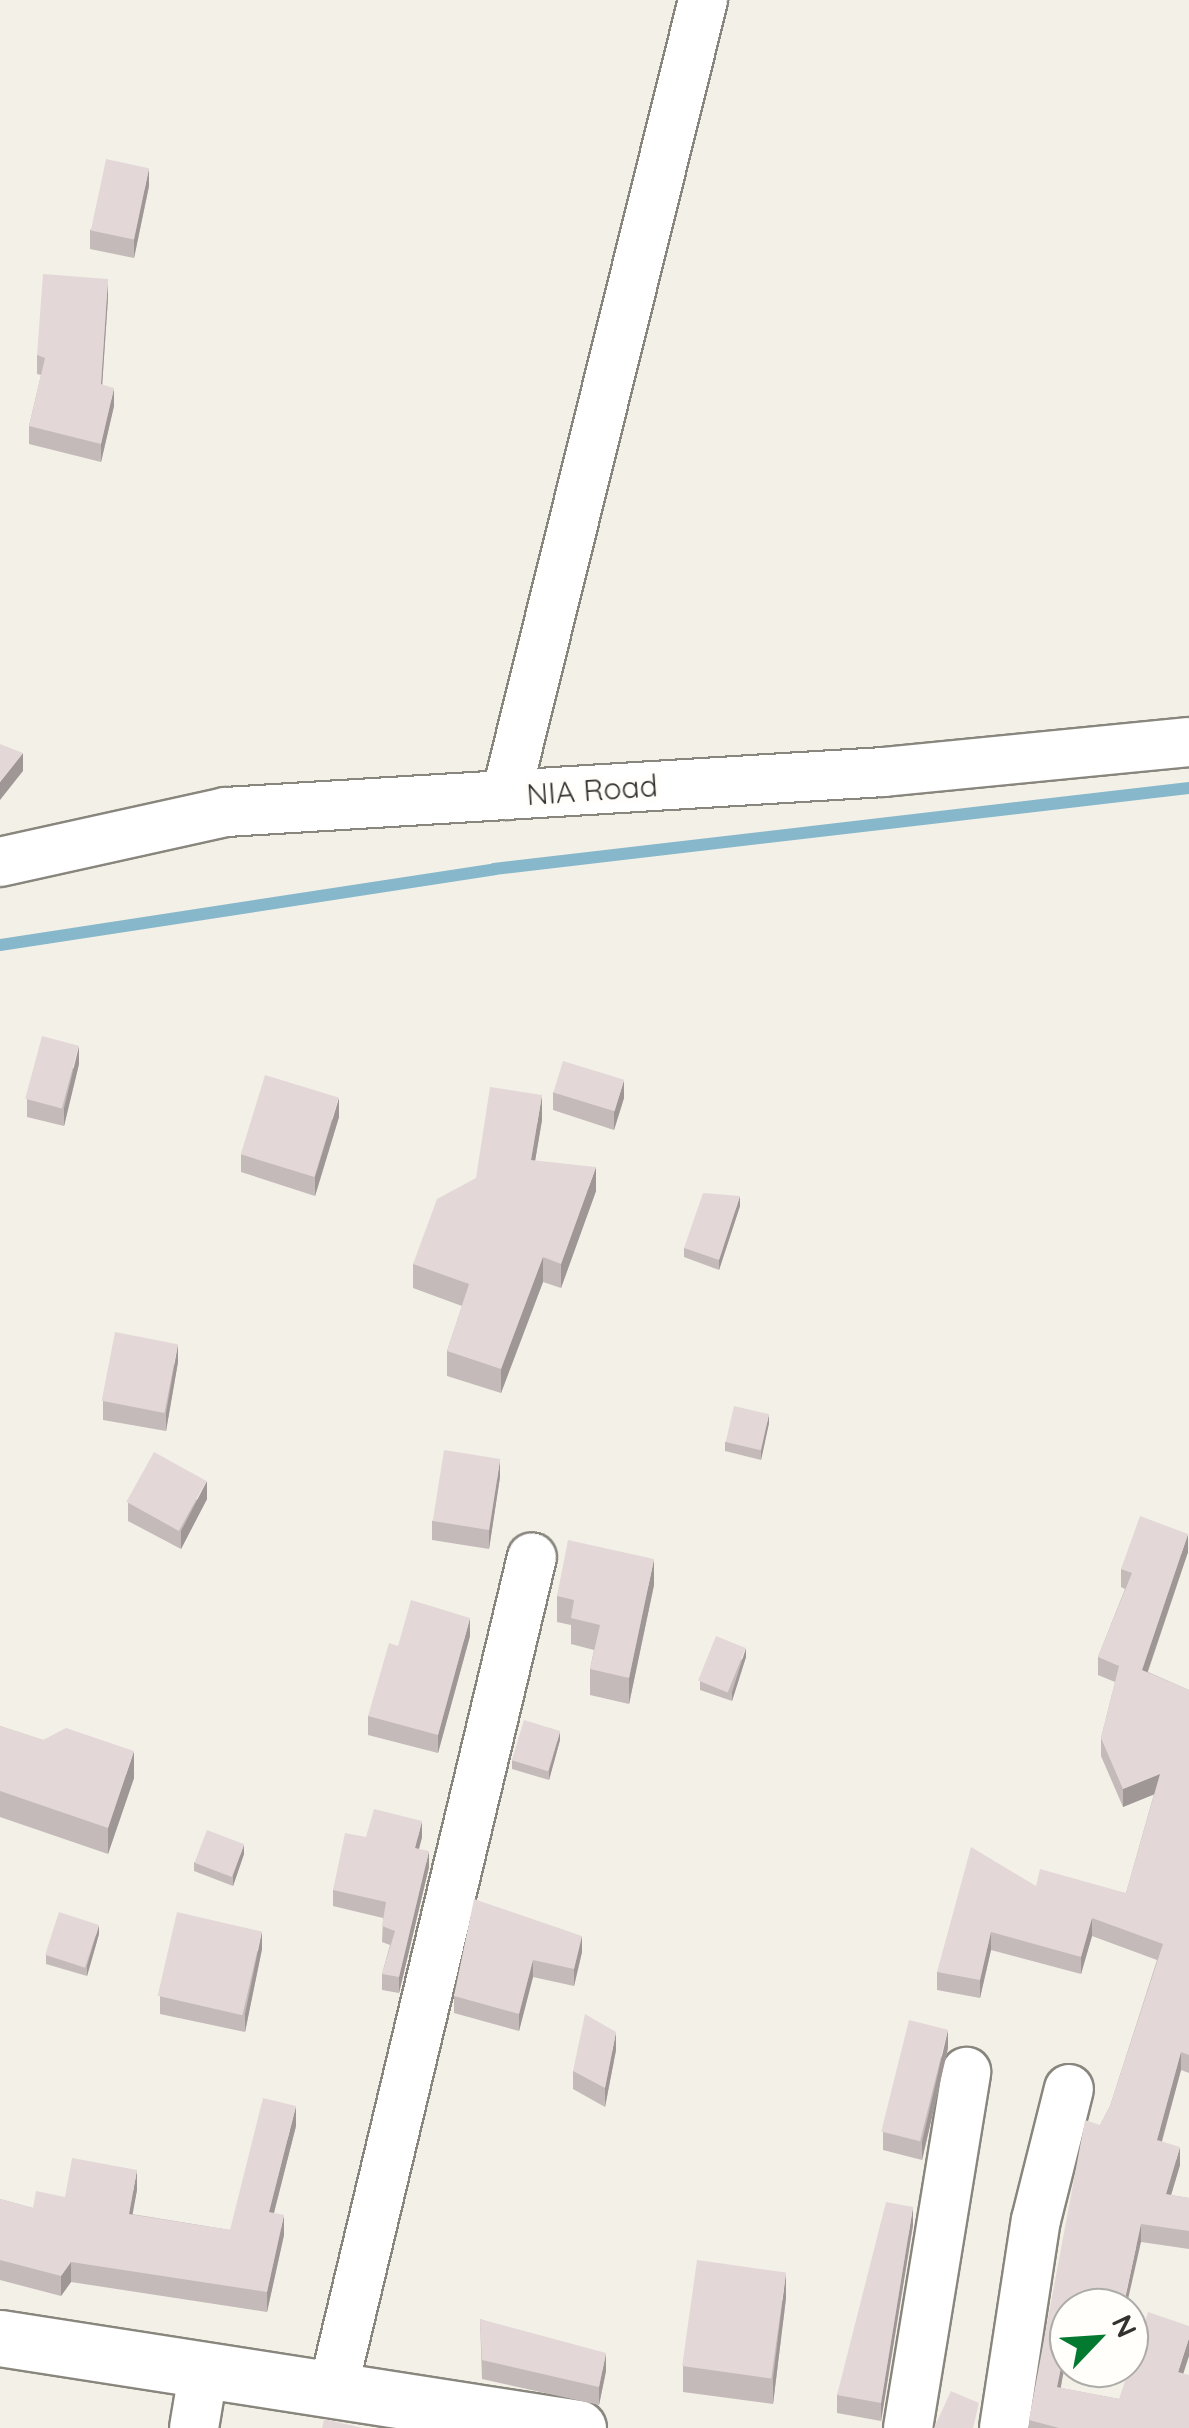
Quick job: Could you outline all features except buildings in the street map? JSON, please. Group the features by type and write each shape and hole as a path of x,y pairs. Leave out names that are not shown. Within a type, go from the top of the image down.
{"main road":[{"path":"0,2338 578,2428"}],"street":[{"path":"506,795 702,0"},
{"name":"NIA Road","path":"0,862 226,812 506,795 1189,742"},
{"path":"333,2389 532,1557"},
{"path":"908,2428 966,2072"},
{"path":"1004,2428 1036,2220 1069,2089"},
{"path":"194,2428 204,2368"}],"waterway":[{"path":"0,945 494,869 1189,788"}]}
